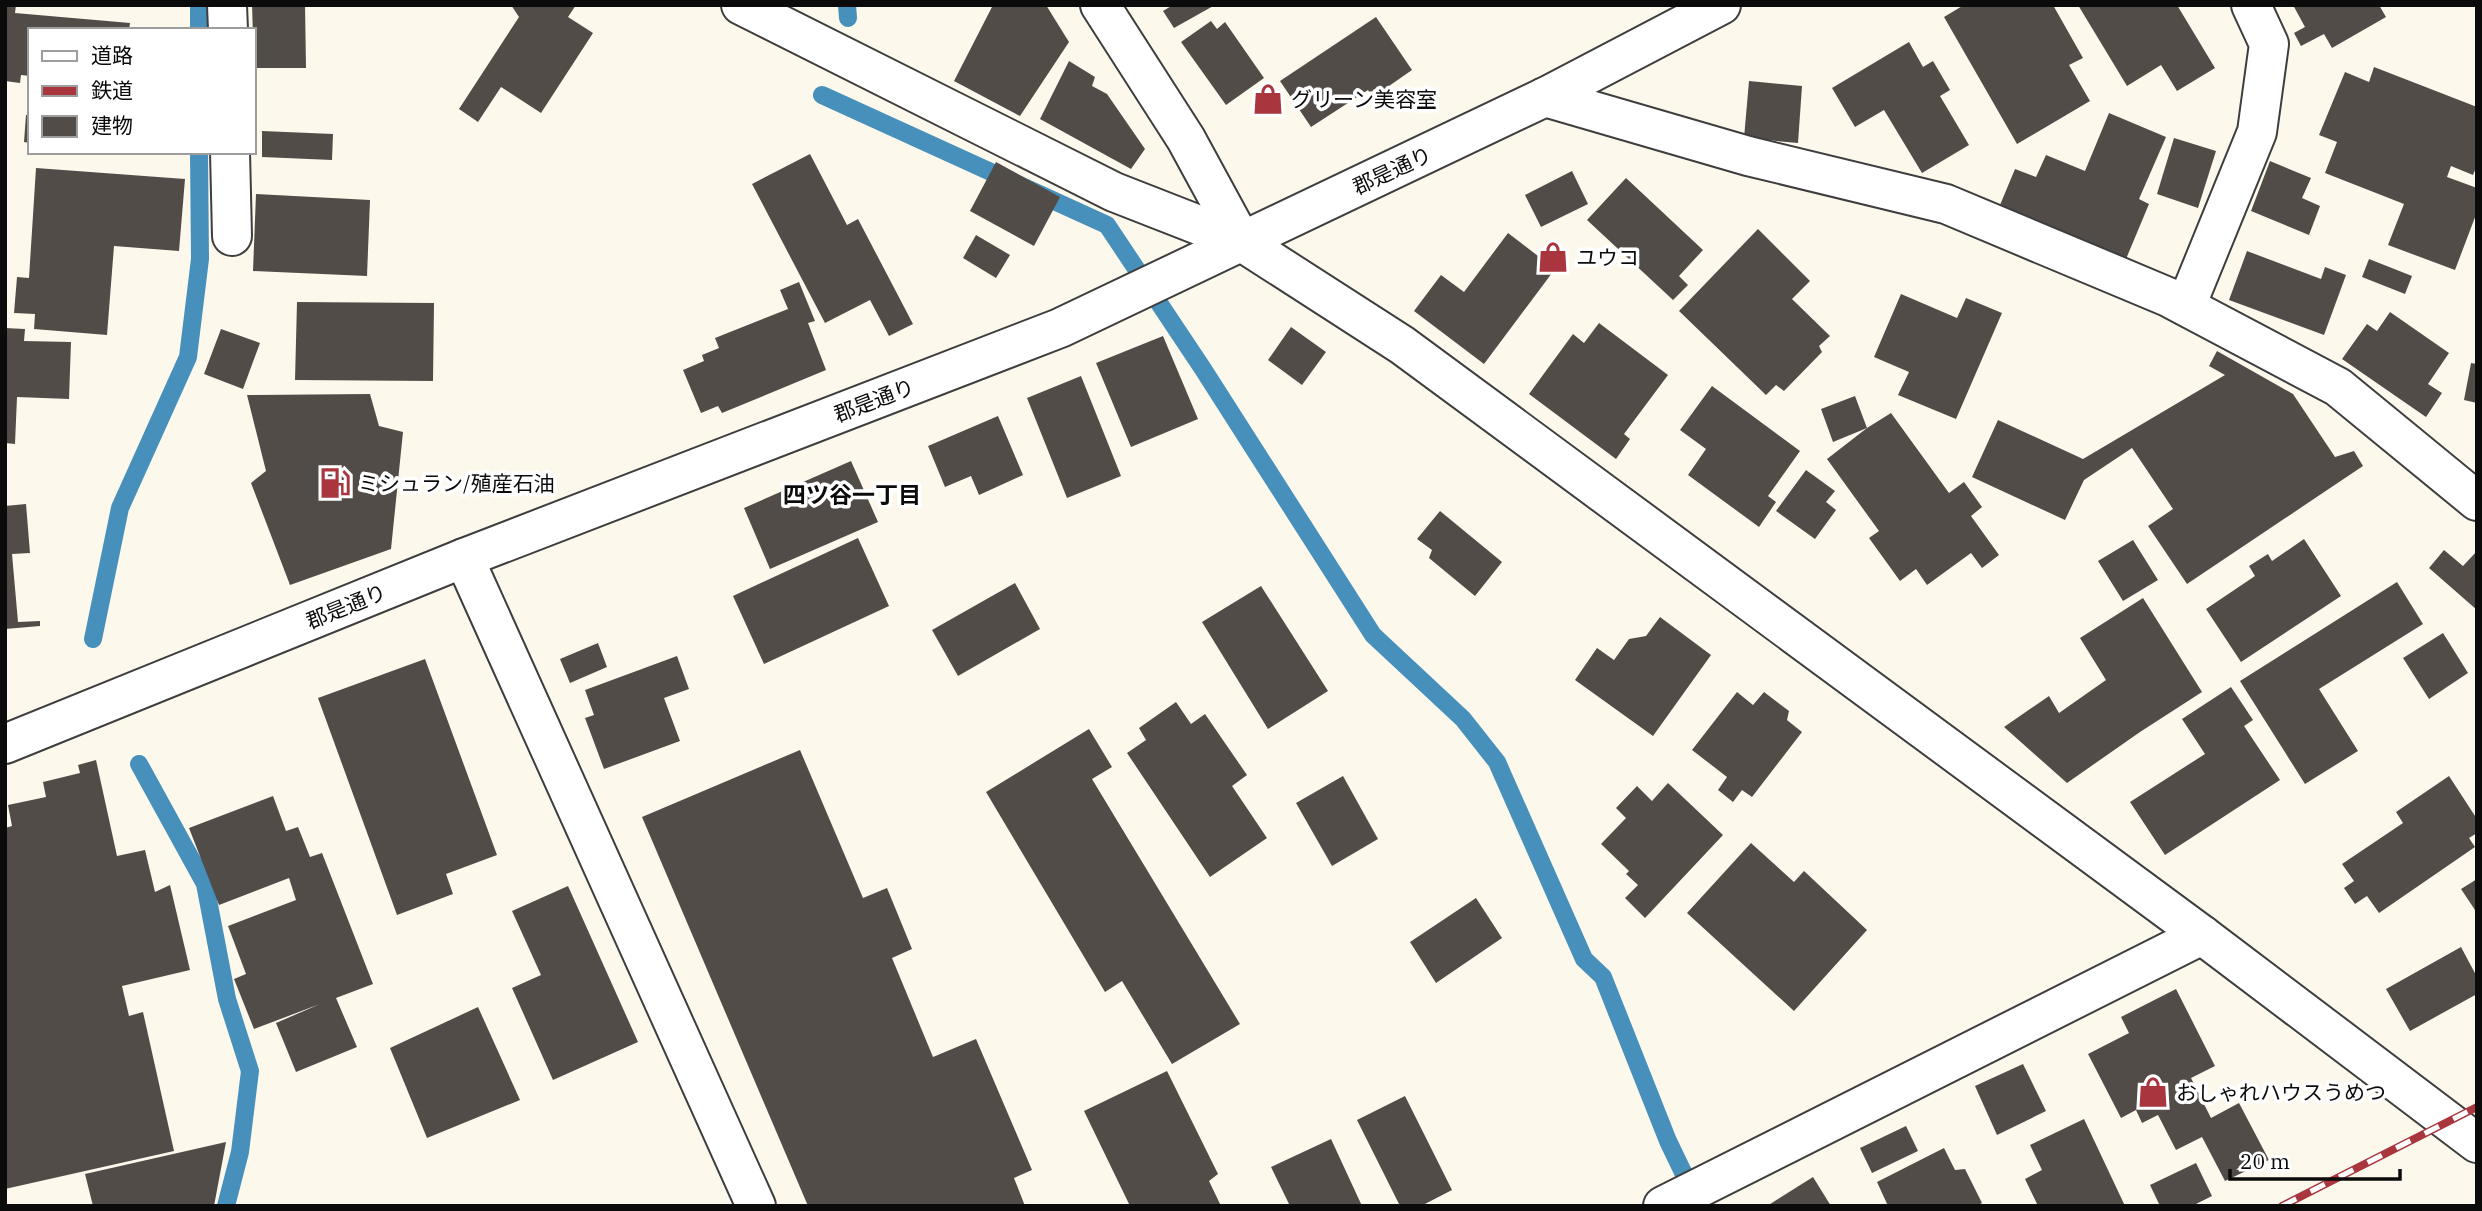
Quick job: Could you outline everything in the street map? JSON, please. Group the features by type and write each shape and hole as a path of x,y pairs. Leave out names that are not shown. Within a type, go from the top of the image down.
{"street":[{"path":"227,5 228,28"},
{"path":"741,5 1114,192 1242,242 1402,345 2202,935 2477,1143"},
{"path":"1100,5 1186,139 1242,242"},
{"name":"郡是通り","path":"5,744 464,558 1060,328 1545,97 1721,5"},
{"path":"2186,306 2257,132 2269,44 2251,5"},
{"path":"1545,97 1748,156 1946,204 2186,306 2338,387 2477,501"},
{"path":"230,154 232,236"},
{"path":"464,558 756,1206"},
{"path":"1663,1206 2202,935"}],"building":[{"path":"5,5 16,5 15,13 130,23 129,28 28,28 28,76 21,75 20,83 5,81"},
{"path":"252,5 305,5 306,68 256,68 256,28 253,28"},
{"path":"511,5 576,5 568,17 593,33 541,113 501,87 478,122 459,109 519,17"},
{"path":"993,5 1046,5 1069,42 1020,116 954,81"},
{"path":"1173,5 1215,5 1174,28 1163,11"},
{"path":"1964,5 2053,5 2083,58 2069,65 2090,101 2017,144 1944,17"},
{"path":"2078,5 2177,5 2215,68 2177,91 2161,65 2127,86"},
{"path":"2293,5 2379,5 2386,17 2332,48 2324,34 2301,46 2294,33 2305,27"},
{"path":"1376,17 1412,70 1389,86 1394,93 1377,104 1368,90 1311,127 1280,81"},
{"path":"1211,21 1217,29 1225,22 1264,78 1226,105 1181,42"},
{"path":"1909,42 1923,67 1933,61 1950,90 1940,96 1969,145 1922,173 1884,110 1855,127 1832,88"},
{"path":"1069,61 1095,77 1092,86 1107,94 1145,149 1131,169 1040,119"},
{"path":"2374,67 2477,107 2477,165 2473,175 2451,166 2447,177 2477,188 2477,212 2455,270 2388,245 2404,204 2325,173 2337,142 2319,135 2345,72 2369,82"},
{"path":"1749,81 1802,86 1798,143 1744,138"},
{"path":"2109,113 2166,137 2139,199 2149,204 2126,259 2000,205 2015,169 2036,177 2046,155 2085,171"},
{"path":"26,115 28,115 28,143 24,142"},
{"path":"262,131 333,134 332,160 262,157"},
{"path":"2174,138 2216,151 2198,208 2157,194"},
{"path":"810,154 847,225 858,219 913,324 889,336 870,300 825,323 752,184"},
{"path":"2270,161 2311,178 2302,198 2320,206 2309,235 2251,211"},
{"path":"996,162 1060,197 1034,246 970,211"},
{"path":"36,168 185,179 179,251 114,246 107,335 34,329 35,314 14,313 17,277 29,278"},
{"path":"1572,171 1588,204 1541,227 1525,195"},
{"path":"1626,178 1703,250 1679,276 1688,285 1673,300 1587,220"},
{"path":"256,194 370,200 367,276 253,271"},
{"path":"1758,229 1810,281 1792,299 1830,336 1819,346 1822,352 1784,391 1776,385 1766,395 1679,311"},
{"path":"1508,233 1555,269 1484,364 1414,311 1441,275 1464,292"},
{"path":"976,235 1010,255 996,278 963,258"},
{"path":"2247,251 2321,279 2325,267 2346,275 2324,335 2229,300"},
{"path":"2369,259 2412,276 2405,294 2362,277"},
{"path":"799,282 815,321 808,323 826,370 722,413 718,406 701,413 683,370 704,361 702,355 719,348 715,338 788,309 780,290"},
{"path":"1901,294 1957,318 1966,298 2002,313 1956,419 1898,395 1909,372 1874,357"},
{"path":"297,302 434,303 433,381 295,380"},
{"path":"2390,312 2449,353 2428,384 2442,393 2426,417 2342,359 2367,324 2377,331"},
{"path":"1599,323 1668,375 1624,434 1630,439 1616,459 1529,394 1573,334 1584,343"},
{"path":"1291,327 1326,352 1302,385 1268,360"},
{"path":"5,328 25,329 24,341 71,342 69,399 17,397 15,444 5,443"},
{"path":"221,329 260,343 243,389 204,374"},
{"path":"1163,336 1198,419 1131,447 1096,363"},
{"path":"2217,351 2293,394 2335,457 2354,451 2363,466 2187,584 2148,526 2173,509 2132,448 2084,480 2065,520 1972,477 1998,420 2083,459 2225,375 2209,366"},
{"path":"2471,363 2477,364 2477,403 2464,400"},
{"path":"1081,376 1121,476 1067,498 1027,398"},
{"path":"1712,386 1800,451 1768,496 1776,502 1759,527 1688,475 1706,449 1680,430"},
{"path":"370,394 379,426 403,432 391,549 290,585 251,483 266,471 247,395"},
{"path":"1855,396 1867,428 1833,442 1821,409"},
{"path":"1891,413 1949,493 1964,482 1982,507 1971,516 1999,555 1982,568 1971,553 1927,585 1916,569 1900,581 1869,538 1879,531 1827,459"},
{"path":"998,416 1023,475 979,495 971,476 945,487 928,446"},
{"path":"851,461 878,522 770,569 744,508"},
{"path":"1806,470 1835,491 1826,502 1836,510 1815,539 1776,511"},
{"path":"26,504 30,553 12,554 18,622 40,621 40,626 5,629 5,506"},
{"path":"1440,511 1502,562 1475,596 1429,558 1432,550 1417,539"},
{"path":"858,538 889,606 764,664 733,596"},
{"path":"2304,539 2341,596 2241,662 2206,609 2255,576 2249,566 2268,554 2272,561"},
{"path":"2133,540 2158,580 2123,601 2098,561"},
{"path":"2444,550 2463,566 2477,551 2477,610 2429,568"},
{"path":"2397,582 2423,624 2319,689 2358,751 2305,784 2240,681"},
{"path":"1015,583 1040,629 958,676 932,630"},
{"path":"1261,586 1328,691 1268,729 1202,622"},
{"path":"2143,598 2202,692 2067,783 2004,727 2049,696 2059,713 2106,680 2080,638"},
{"path":"1660,617 1711,655 1653,736 1575,680 1597,648 1614,660 1629,639 1646,636"},
{"path":"2443,633 2468,673 2429,699 2403,658"},
{"path":"598,643 607,667 570,683 560,659"},
{"path":"677,656 689,689 664,698 680,741 604,769 585,718 594,715 585,690"},
{"path":"425,659 497,855 446,874 453,894 397,915 318,698"},
{"path":"2231,687 2253,720 2244,726 2280,780 2165,855 2130,802 2205,754 2182,719"},
{"path":"1737,692 1753,705 1764,692 1789,711 1787,720 1802,732 1752,797 1742,790 1733,802 1718,790 1727,777 1692,750"},
{"path":"1176,702 1191,724 1205,714 1247,775 1232,786 1267,838 1210,877 1127,753 1146,740 1139,728"},
{"path":"1089,729 1112,767 1092,779 1240,1024 1172,1064 1122,981 1105,992 986,792"},
{"path":"800,750 863,898 887,888 912,949 892,958 933,1057 976,1039 1032,1170 1014,1178 1025,1206 808,1206 642,817"},
{"path":"96,760 117,856 145,850 155,892 170,885 190,970 122,986 129,1016 143,1012 174,1151 5,1189 5,828 12,826 8,805 46,797 43,782 80,773 78,765"},
{"path":"1343,776 1378,839 1332,866 1296,803"},
{"path":"2449,776 2477,819 2477,833 2469,838 2475,847 2379,913 2367,896 2355,904 2344,888 2354,881 2342,864 2403,823 2396,812"},
{"path":"1668,783 1723,835 1645,918 1625,898 1638,885 1626,874 1629,871 1601,844 1626,818 1616,808 1637,786 1652,801"},
{"path":"273,796 286,831 298,827 310,857 322,853 373,984 336,998 357,1047 296,1072 276,1023 320,1004 254,1029 234,979 246,974 228,926 296,900 289,878 219,905 189,828"},
{"path":"1751,843 1794,882 1804,871 1867,930 1794,1011 1687,913"},
{"path":"2477,879 2477,913 2461,889"},
{"path":"568,886 638,1042 553,1080 512,988 541,975 512,911"},
{"path":"1476,898 1502,938 1436,983 1410,942"},
{"path":"2461,947 2477,977 2477,994 2410,1031 2386,989"},
{"path":"2176,989 2215,1066 2191,1078 2211,1118 2239,1103 2269,1160 2225,1181 2202,1137 2176,1150 2158,1115 2142,1123 2136,1110 2121,1118 2088,1054 2129,1033 2121,1017"},
{"path":"478,1007 520,1100 427,1138 390,1048"},
{"path":"2023,1064 2046,1111 1997,1135 1975,1086"},
{"path":"1167,1071 1218,1174 1209,1181 1221,1206 1130,1206 1084,1111"},
{"path":"1405,1096 1452,1190 1421,1206 1400,1206 1357,1120"},
{"path":"2084,1119 2125,1206 2038,1206 2025,1179 2042,1170 2030,1145"},
{"path":"1906,1126 1918,1151 1872,1173 1860,1148"},
{"path":"1331,1139 1362,1206 1290,1206 1271,1167"},
{"path":"226,1142 214,1206 93,1206 85,1174"},
{"path":"1944,1148 1955,1170 1965,1169 1982,1203 1976,1206 1888,1206 1877,1182"},
{"path":"2196,1163 2212,1196 2192,1206 2160,1206 2150,1185"},
{"path":"1813,1177 1831,1206 1767,1206"}],"waterway":[{"path":"199,5 199,28"},
{"path":"847,5 848,18"},
{"path":"822,95 1107,225 1203,369 1373,635 1463,719 1497,762 1584,959 1603,977 1668,1141 1693,1193"},
{"path":"93,639 120,508 188,357 200,259 199,154"},
{"path":"139,764 205,884 227,999 250,1071 240,1152 226,1206"}],"railway":[{"path":"2282,1206 2477,1107"}],"place":[{"name":"グリーン美容室","path":"1268,99"},
{"name":"ユウコ","path":"1553,257"},
{"name":"ミシュラン/殖産石油","path":"335,483"},
{"name":"おしゃれハウスうめつ","path":"2153,1092"}],"district":[{"name":"四ツ谷一丁目","path":"852,494"}]}
